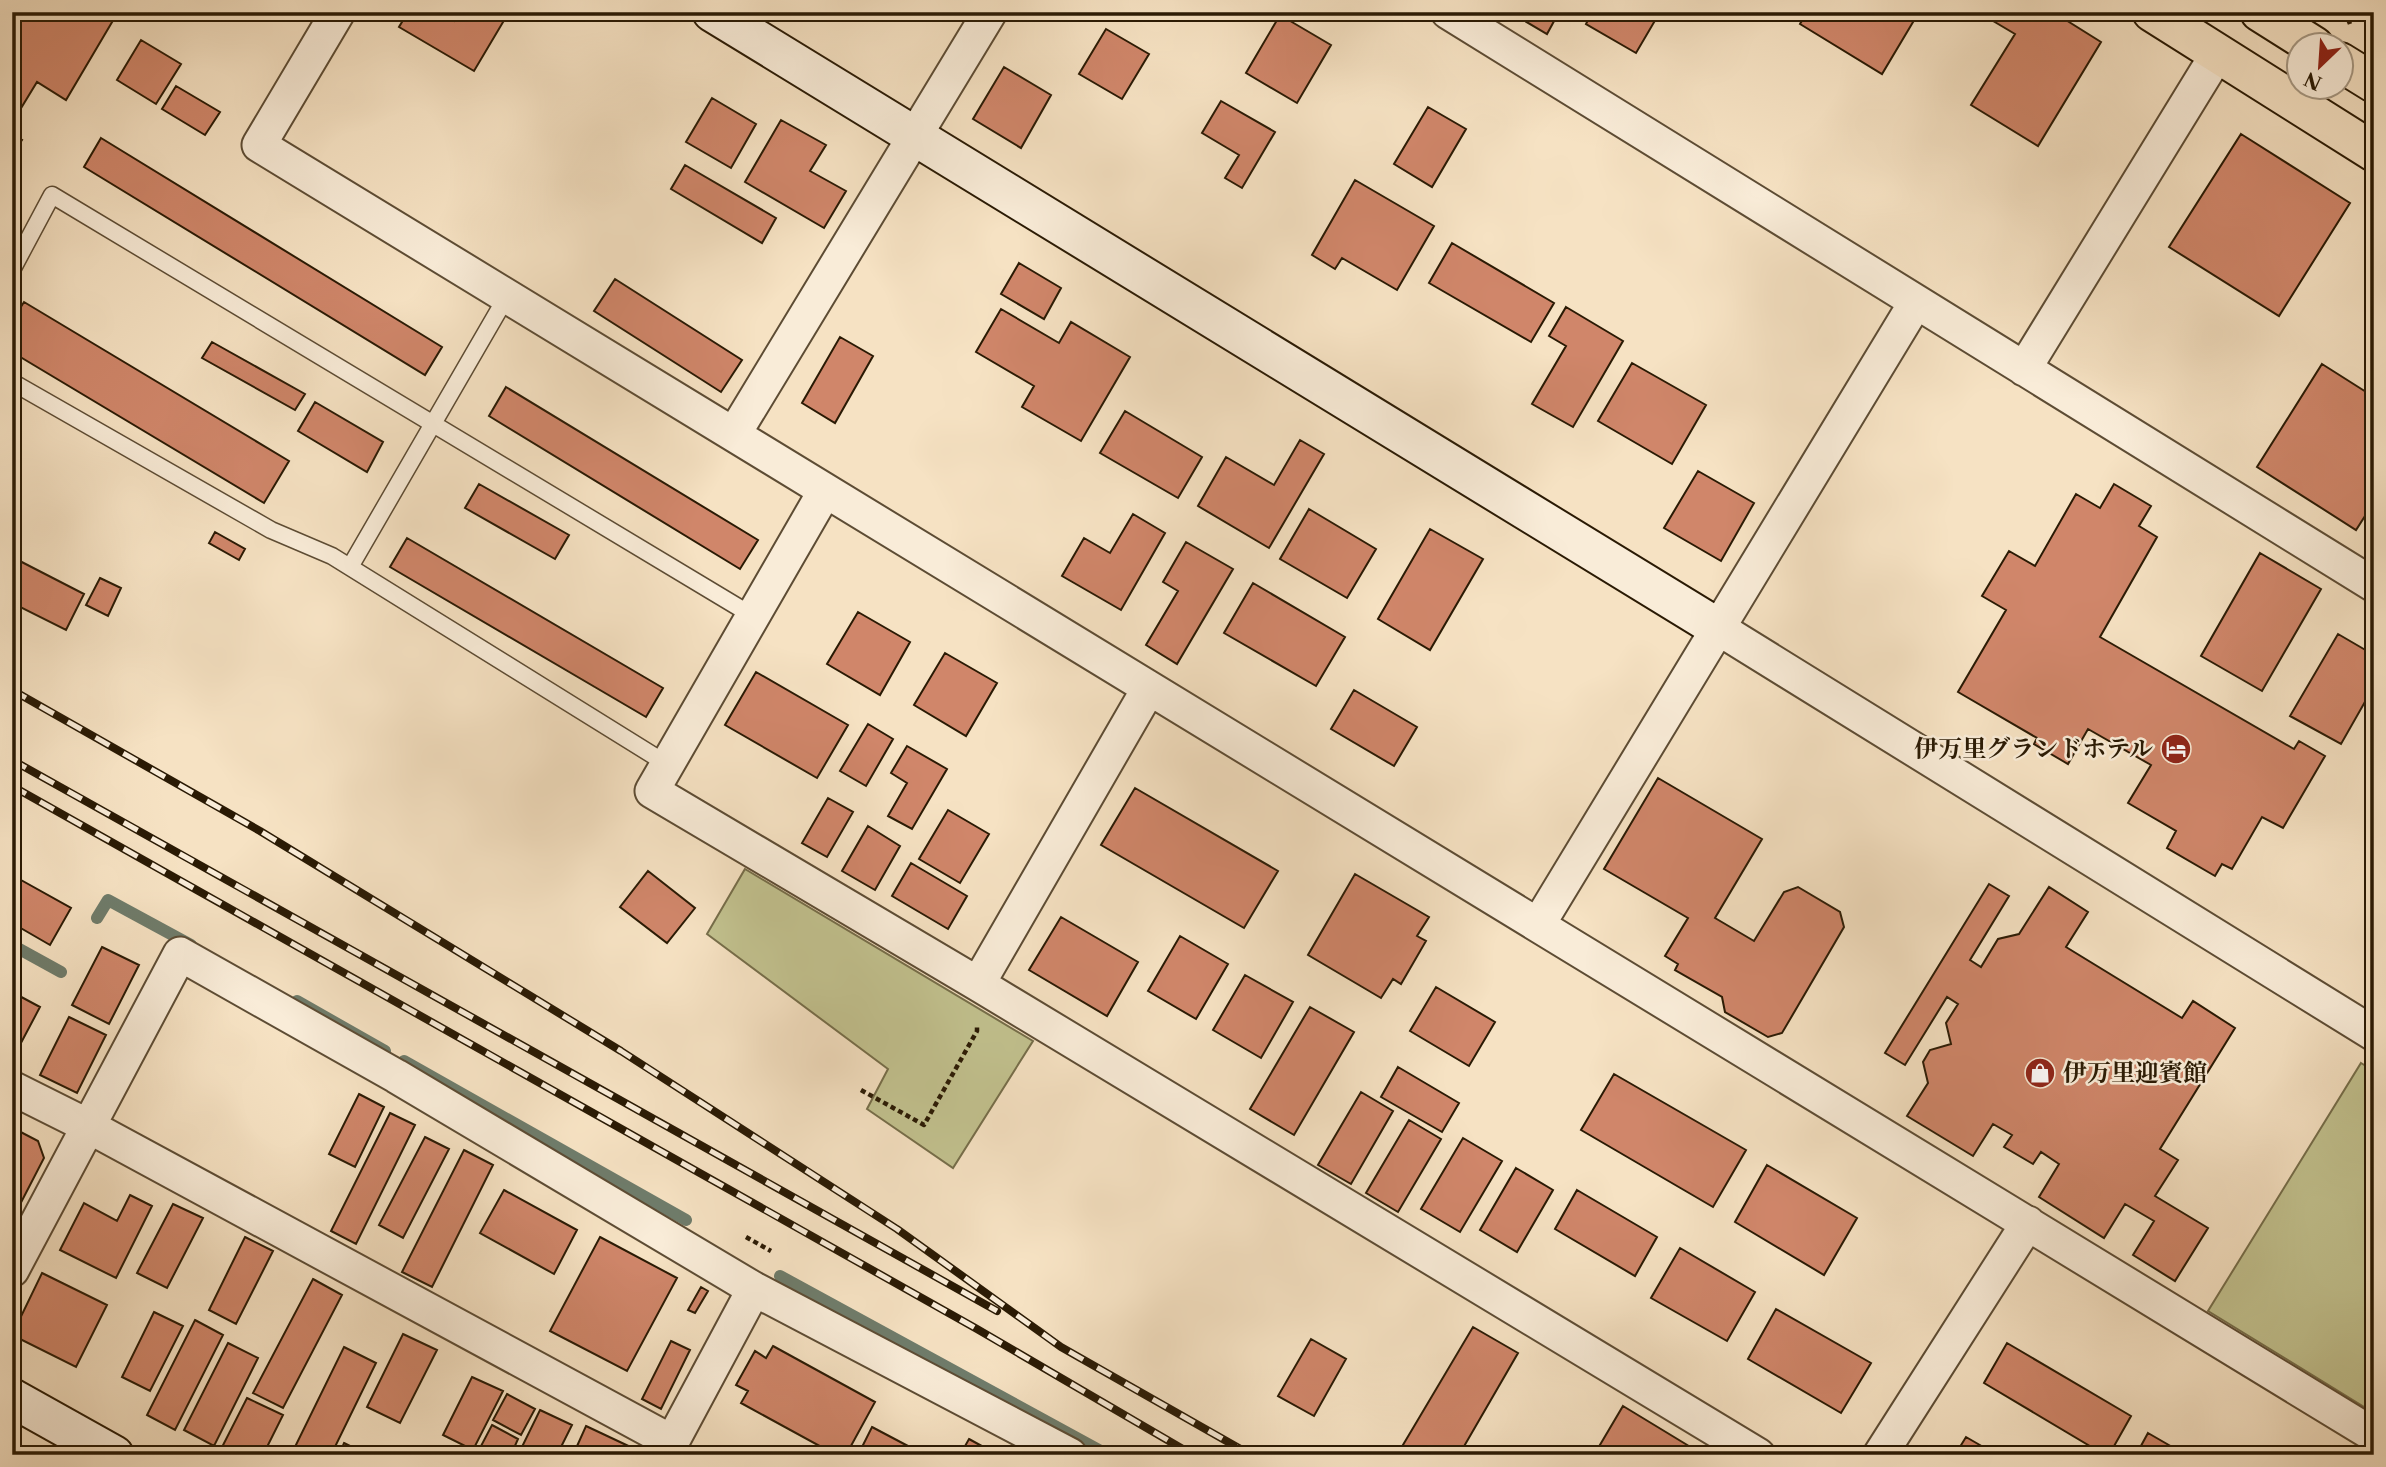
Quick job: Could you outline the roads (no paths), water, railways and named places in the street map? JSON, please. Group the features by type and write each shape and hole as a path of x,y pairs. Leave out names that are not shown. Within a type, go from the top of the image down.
{"highway":[{"path":"2152,12 2374,152"},
{"path":"2260,12 2292,32"},
{"path":"2354,71 2374,83"}],"street":[{"path":"338,12 259,145 2374,1435"},
{"path":"712,12 1718,628 2374,1034"},
{"path":"734,435 989,12"},
{"path":"1448,12 2374,584"},
{"path":"2024,369 2218,53"},
{"path":"1538,925 1916,302"},
{"path":"825,491 652,792 978,984 1758,1455"},
{"path":"978,984 1149,688"},
{"path":"12,1270 180,954 396,1076 754,1289 1070,1455"},
{"path":"12,1088 88,1126 677,1451 754,1289"},
{"path":"1880,1455 2028,1223"},
{"path":"12,1398 114,1455"}],"lane":[{"path":"12,270 52,195 753,616"},
{"path":"350,567 507,296"},
{"path":"12,382 271,530 332,556 667,764"}],"waterway":[{"path":"97,918 108,900 191,945"},
{"path":"12,945 61,972"},
{"path":"297,1001 385,1051"},
{"path":"404,1061 686,1220"},
{"path":"780,1276 1108,1455"}],"railway":[{"path":"12,690 260,831 621,1051 897,1229 1061,1347 1251,1455"},
{"path":"12,760 997,1311"},
{"path":"12,786 977,1329 1193,1455"}],"place":[{"name":"伊万里グランドホテル","path":"2176,749"},
{"name":"伊万里迎賓館","path":"2040,1073"}]}
